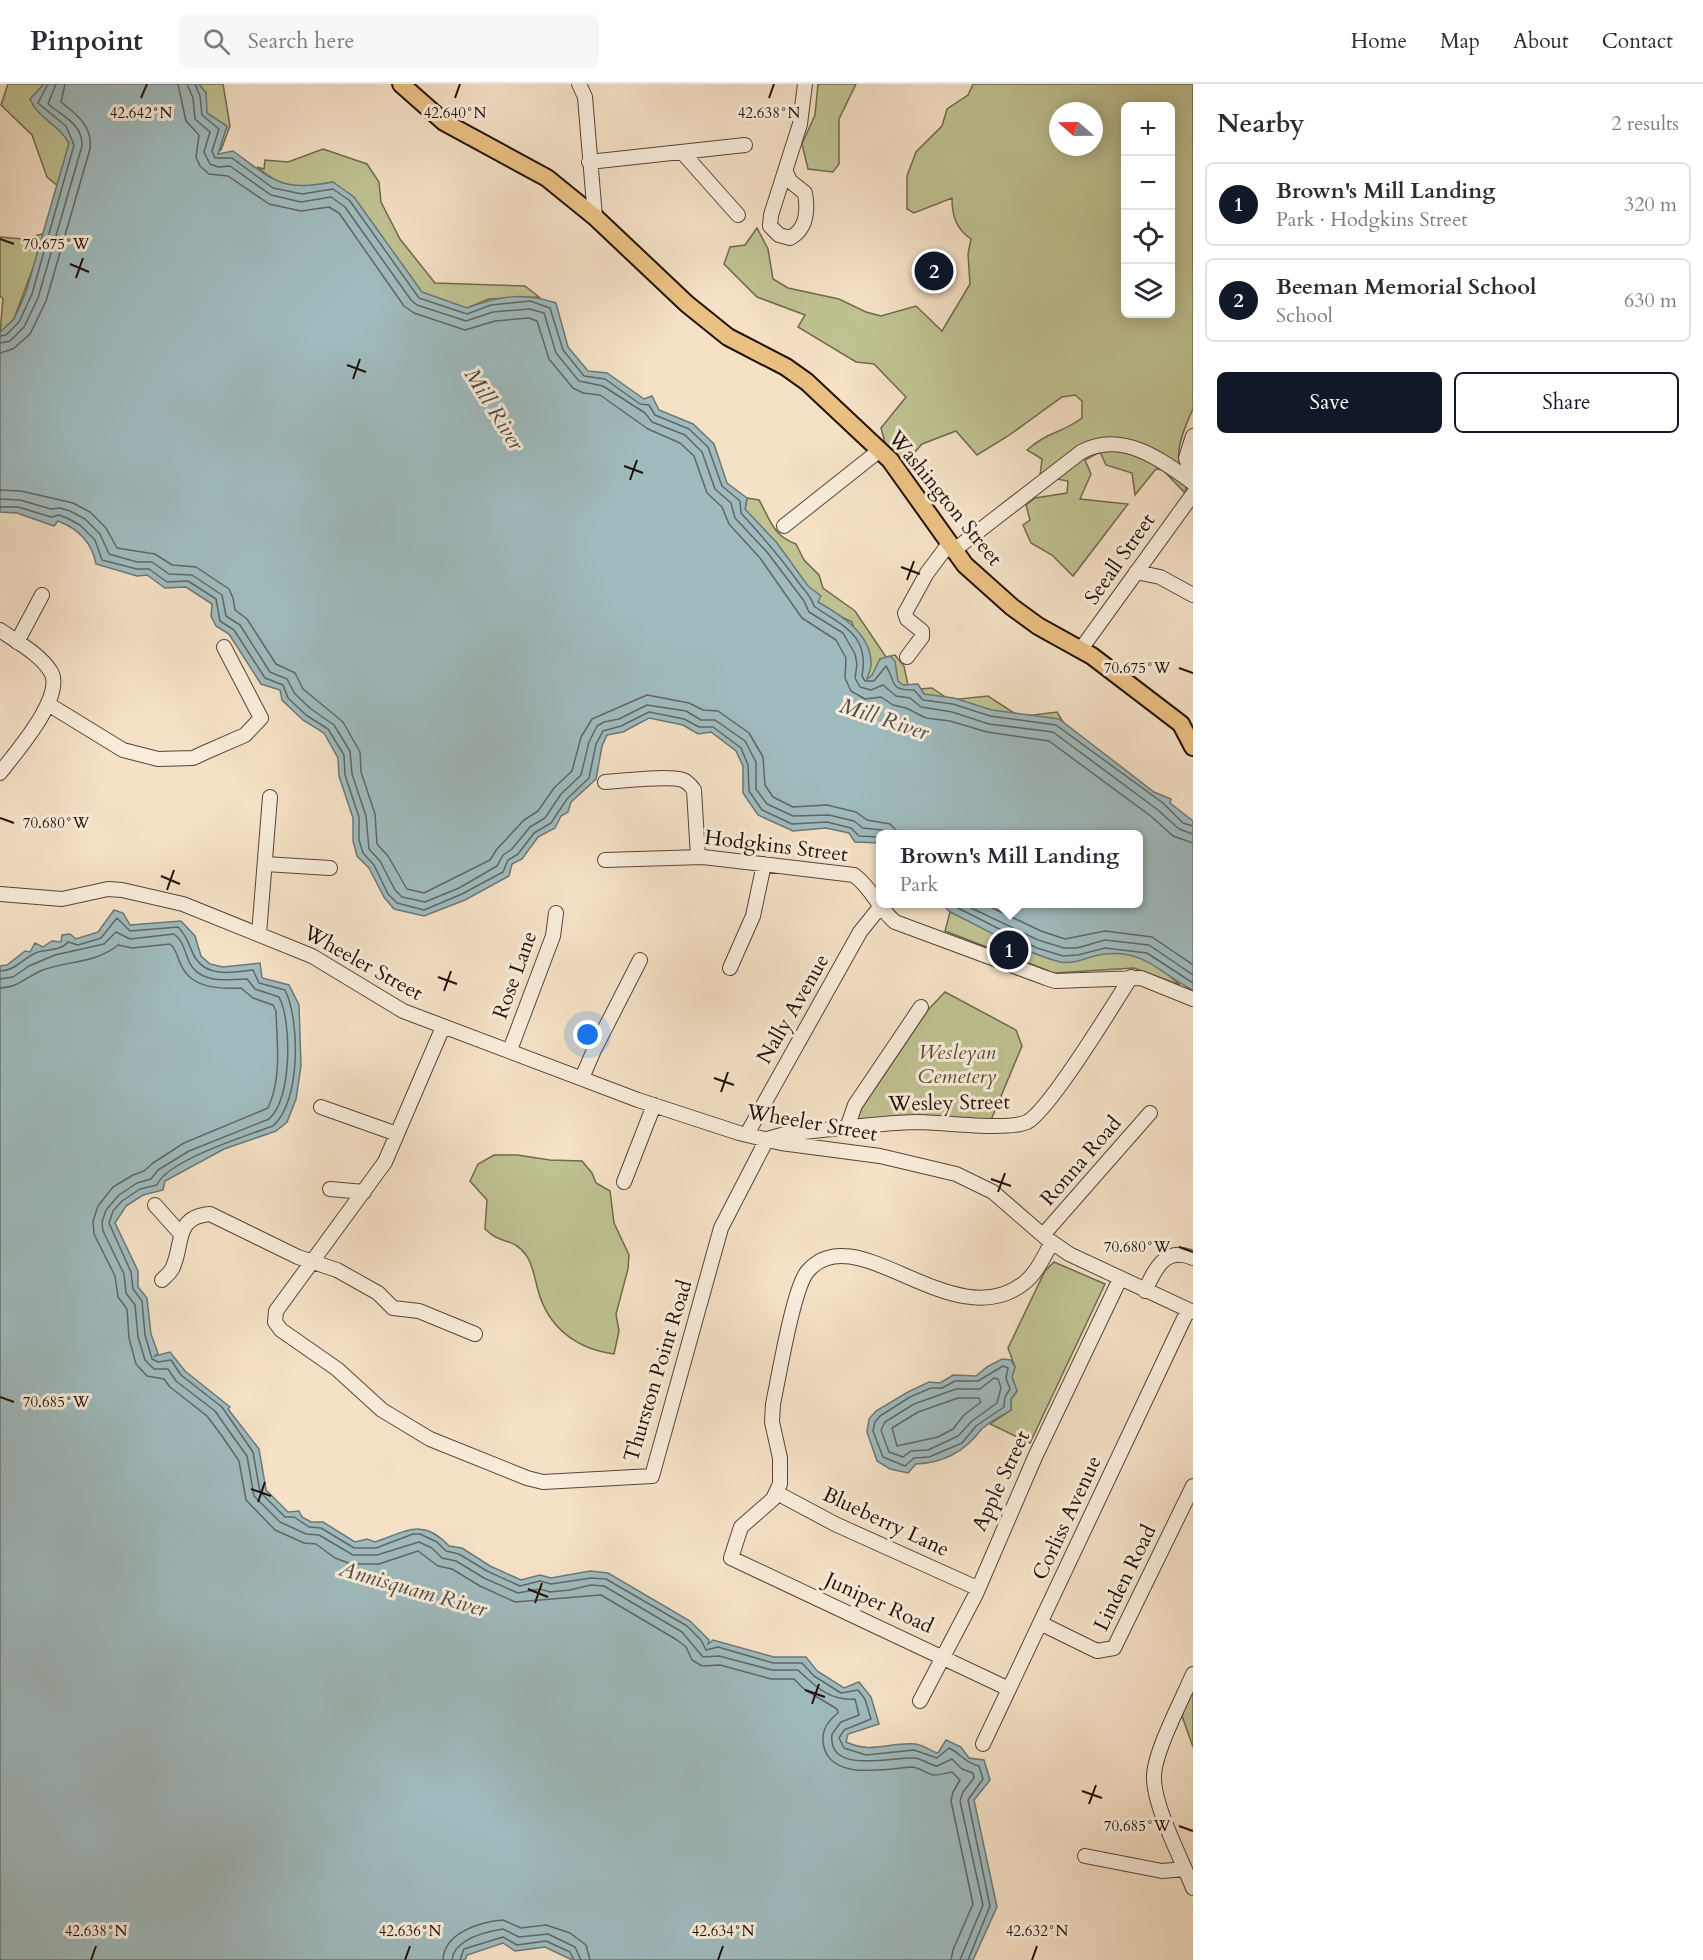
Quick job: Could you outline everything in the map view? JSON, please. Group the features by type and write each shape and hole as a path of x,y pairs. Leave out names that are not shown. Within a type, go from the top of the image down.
{"main road":[{"name":"Washington Street","path":"401,84 444,122 547,178 595,217 687,304 728,337 786,367 807,382 890,460 951,548 1012,607 1044,629 1081,649 1181,724 1193,747"}],"street":[{"path":"579,84 585,97 595,217"},
{"path":"786,172 800,124 805,84"},
{"path":"589,162 745,145"},
{"path":"682,152 738,215"},
{"path":"1193,436 1186,458 1193,481"},
{"path":"907,657 922,637 922,631 907,619 904,613 927,573 951,548 1081,452 1095,445 1127,445 1193,481"},
{"path":"784,526 880,450"},
{"name":"Seeall Street","path":"1081,649 1193,494"},
{"path":"1136,572 1160,577 1193,595"},
{"path":"17,642 42,595"},
{"path":"0,630 42,661 54,678 55,687 48,704 0,773"},
{"path":"48,704 123,750 159,759 193,758 245,735 261,718 224,647"},
{"path":"605,782 683,780 691,785 694,790 698,857"},
{"path":"260,934 270,797"},
{"name":"Hodgkins Street","path":"605,860 698,857 854,875 871,891 876,900"},
{"path":"265,864 330,868"},
{"path":"730,968 753,916 764,864"},
{"name":"Wheeler Street","path":"0,894 62,899 108,889 183,904 312,956 403,1011 654,1105 747,1134 788,1144 880,1156 956,1174 993,1192 1048,1238 1079,1259 1191,1311"},
{"name":"Nally Avenue","path":"747,1134 860,932 879,908"},
{"name":"Hodgkins Street","path":"881,908 895,922 1055,981 1131,978 1164,986 1193,999"},
{"name":"Rose Lane","path":"510,1050 553,936 556,913"},
{"path":"582,1078 598,1041 640,960"},
{"name":"Wesley Street","path":"767,1138 785,1134 916,1122 995,1125 1026,1122 1033,1118 1060,1083 1131,978"},
{"path":"847,1128 855,1106 921,1007"},
{"name":"Thurston Point Road","path":"442,1027 385,1162 276,1311 275,1322 280,1330 338,1369 382,1410 430,1439 543,1482 652,1476 721,1228 767,1138"},
{"path":"624,1182 654,1105"},
{"path":"321,1107 397,1134"},
{"name":"Ronna Road","path":"777,1493 780,1458 772,1422 773,1404 798,1292 806,1274 813,1266 833,1257 854,1255 952,1295 997,1295 1024,1283 1038,1268 1048,1238 1150,1113"},
{"path":"330,1189 364,1192"},
{"path":"155,1205 180,1233"},
{"path":"162,1280 172,1269 180,1233 184,1227 200,1215 210,1214 298,1257 314,1261 359,1282 393,1308 419,1311 475,1334"},
{"path":"1145,1291 1158,1263 1165,1257 1176,1254 1193,1258"},
{"name":"Apple Street","path":"920,1701 977,1588 1035,1456 1120,1279"},
{"name":"Corliss Avenue","path":"983,1744 1191,1311"},
{"name":"Linden Road","path":"1040,1623 1097,1651 1114,1648 1193,1486"},
{"name":"Juniper Road","path":"777,1493 741,1527 731,1558 1009,1689"},
{"name":"Blueberry Lane","path":"777,1493 835,1524 977,1588"},
{"path":"1193,1674 1156,1762 1154,1779 1163,1814 1193,1888"},
{"path":"1085,1856 1162,1871 1185,1869"}],"green space":[{"path":"8,84 44,84 34,96 49,122 62,130 71,147 59,187 47,177 32,135 1,105"},
{"path":"199,84 223,84 230,126 221,150 212,155 195,125 206,93"},
{"path":"818,84 856,84 839,119 839,164 833,172 808,169 802,144 815,115"},
{"path":"973,84 1193,84 1193,409 1178,454 1186,484 1185,493 1163,470 1156,469 1135,495 1132,473 1106,465 1100,452 1085,460 1091,474 1080,499 1128,504 1073,576 1052,555 1031,543 1023,525 1030,520 1026,505 1035,498 1067,493 1068,481 1040,476 1042,459 1027,450 1082,418 1082,401 1075,395 1062,397 977,455 956,431 922,444 908,460 902,462 885,443 881,428 906,397 874,364 856,362 798,327 805,315 757,297 724,264 730,247 745,245 757,228 768,249 773,279 788,288 839,299 866,312 881,316 916,306 942,331 970,284 968,254 971,239 956,222 952,198 914,213 907,209 907,176 916,152 942,126 947,109 968,95"},
{"path":"323,149 367,164 379,182 381,202 400,239 435,283 525,286 539,297 489,299 462,310 433,308 333,182 311,186 292,186 275,180 257,167 264,169 265,160 288,162"},
{"path":"46,233 14,319 0,333 3,299 0,296 0,237 23,239"},
{"path":"747,498 759,500 777,532 796,544 804,560 819,575 823,588 855,611 886,657 895,655 904,666 908,685 899,686 866,679 852,622 816,604 745,510"},
{"path":"932,688 950,700 988,696 1014,713 1025,716 1057,712 1067,728 927,707 920,689"},
{"path":"950,912 1193,966 1193,991 1152,961 1180,985 1134,968 1054,973 945,931"},
{"name":"Wesleyan Cemetery","path":"945,992 1016,1030 1022,1046 991,1120 853,1121 928,1010"},
{"path":"494,1155 582,1161 592,1173 596,1183 610,1191 614,1223 629,1255 628,1269 616,1314 619,1331 614,1354 576,1342 557,1326 543,1303 526,1255 516,1245 497,1238 485,1229 487,1200 470,1181 478,1164"},
{"path":"1054,1262 1105,1284 1030,1443 990,1424 1011,1410 1011,1399 1017,1391 1012,1377 1015,1367 1008,1348 1045,1271"},
{"path":"1192,1690 1193,1693 1193,1747 1182,1716"}],"water":[{"name":"Mill River","path":"44,84 199,84 206,93 207,113 227,126 218,154 233,151 279,182 301,186 333,182 354,197 422,292 467,308 511,297 533,297 556,303 568,347 588,371 607,373 644,399 652,396 659,410 693,424 714,444 727,483 747,498 745,509 777,543 808,586 821,596 818,602 845,619 861,635 870,654 871,667 867,679 872,675 880,659 890,656 895,661 898,681 903,685 918,684 924,694 954,698 992,710 1059,719 1154,792 1171,799 1170,803 1193,821 1193,990 1152,964 1132,956 1105,954 1066,963 1046,958 946,908 1143,908 1143,830 876,830 876,843 855,842 849,833 826,828 793,831 758,815 743,793 743,766 736,751 711,732 698,734 683,725 649,718 623,732 607,735 602,746 596,779 571,802 568,812 561,816 555,828 538,837 522,859 512,864 509,876 465,900 424,916 394,909 384,897 369,868 357,856 353,841 353,818 339,776 338,758 324,733 303,720 282,700 280,690 261,684 229,634 216,626 211,616 212,604 186,587 165,588 147,575 137,576 96,564 88,543 78,532 65,524 58,521 54,526 17,513 0,512 0,332 14,319 26,292 69,143 60,131 38,112 30,99"},
{"name":"Annisquam River","path":"114,910 123,913 130,925 181,921 195,936 201,956 210,964 223,967 260,963 262,978 289,985 299,1005 301,1066 296,1099 287,1122 276,1131 224,1149 165,1181 163,1190 143,1195 126,1206 115,1223 138,1271 138,1287 147,1298 151,1334 158,1353 155,1356 170,1352 185,1371 230,1407 228,1409 259,1449 266,1490 288,1512 299,1511 302,1517 311,1522 323,1522 355,1542 367,1539 375,1542 405,1531 422,1529 440,1537 449,1546 462,1548 490,1566 521,1580 540,1575 551,1578 590,1571 608,1573 690,1621 709,1640 708,1644 713,1640 774,1657 806,1657 817,1671 844,1688 859,1682 871,1697 879,1724 848,1734 846,1742 864,1747 915,1744 938,1753 946,1740 961,1747 969,1758 984,1760 990,1780 974,1800 997,1907 973,1960 572,1960 545,1947 515,1951 503,1943 467,1955 465,1960 0,1960 0,966 7,965 25,951 30,952 35,943 43,947 52,941 61,942 62,935 70,934 76,939 98,932"},
{"path":"1002,1359 1011,1360 1015,1367 1012,1377 1017,1391 1011,1399 1011,1410 986,1425 967,1445 952,1455 916,1464 908,1473 890,1469 877,1461 867,1432 869,1419 876,1411 929,1382 940,1383 953,1375 976,1376"}],"place":[{"name":"Beeman Memorial School","path":"934,271"},
{"name":"Brown's Mill Landing","path":"1009,950"}]}
